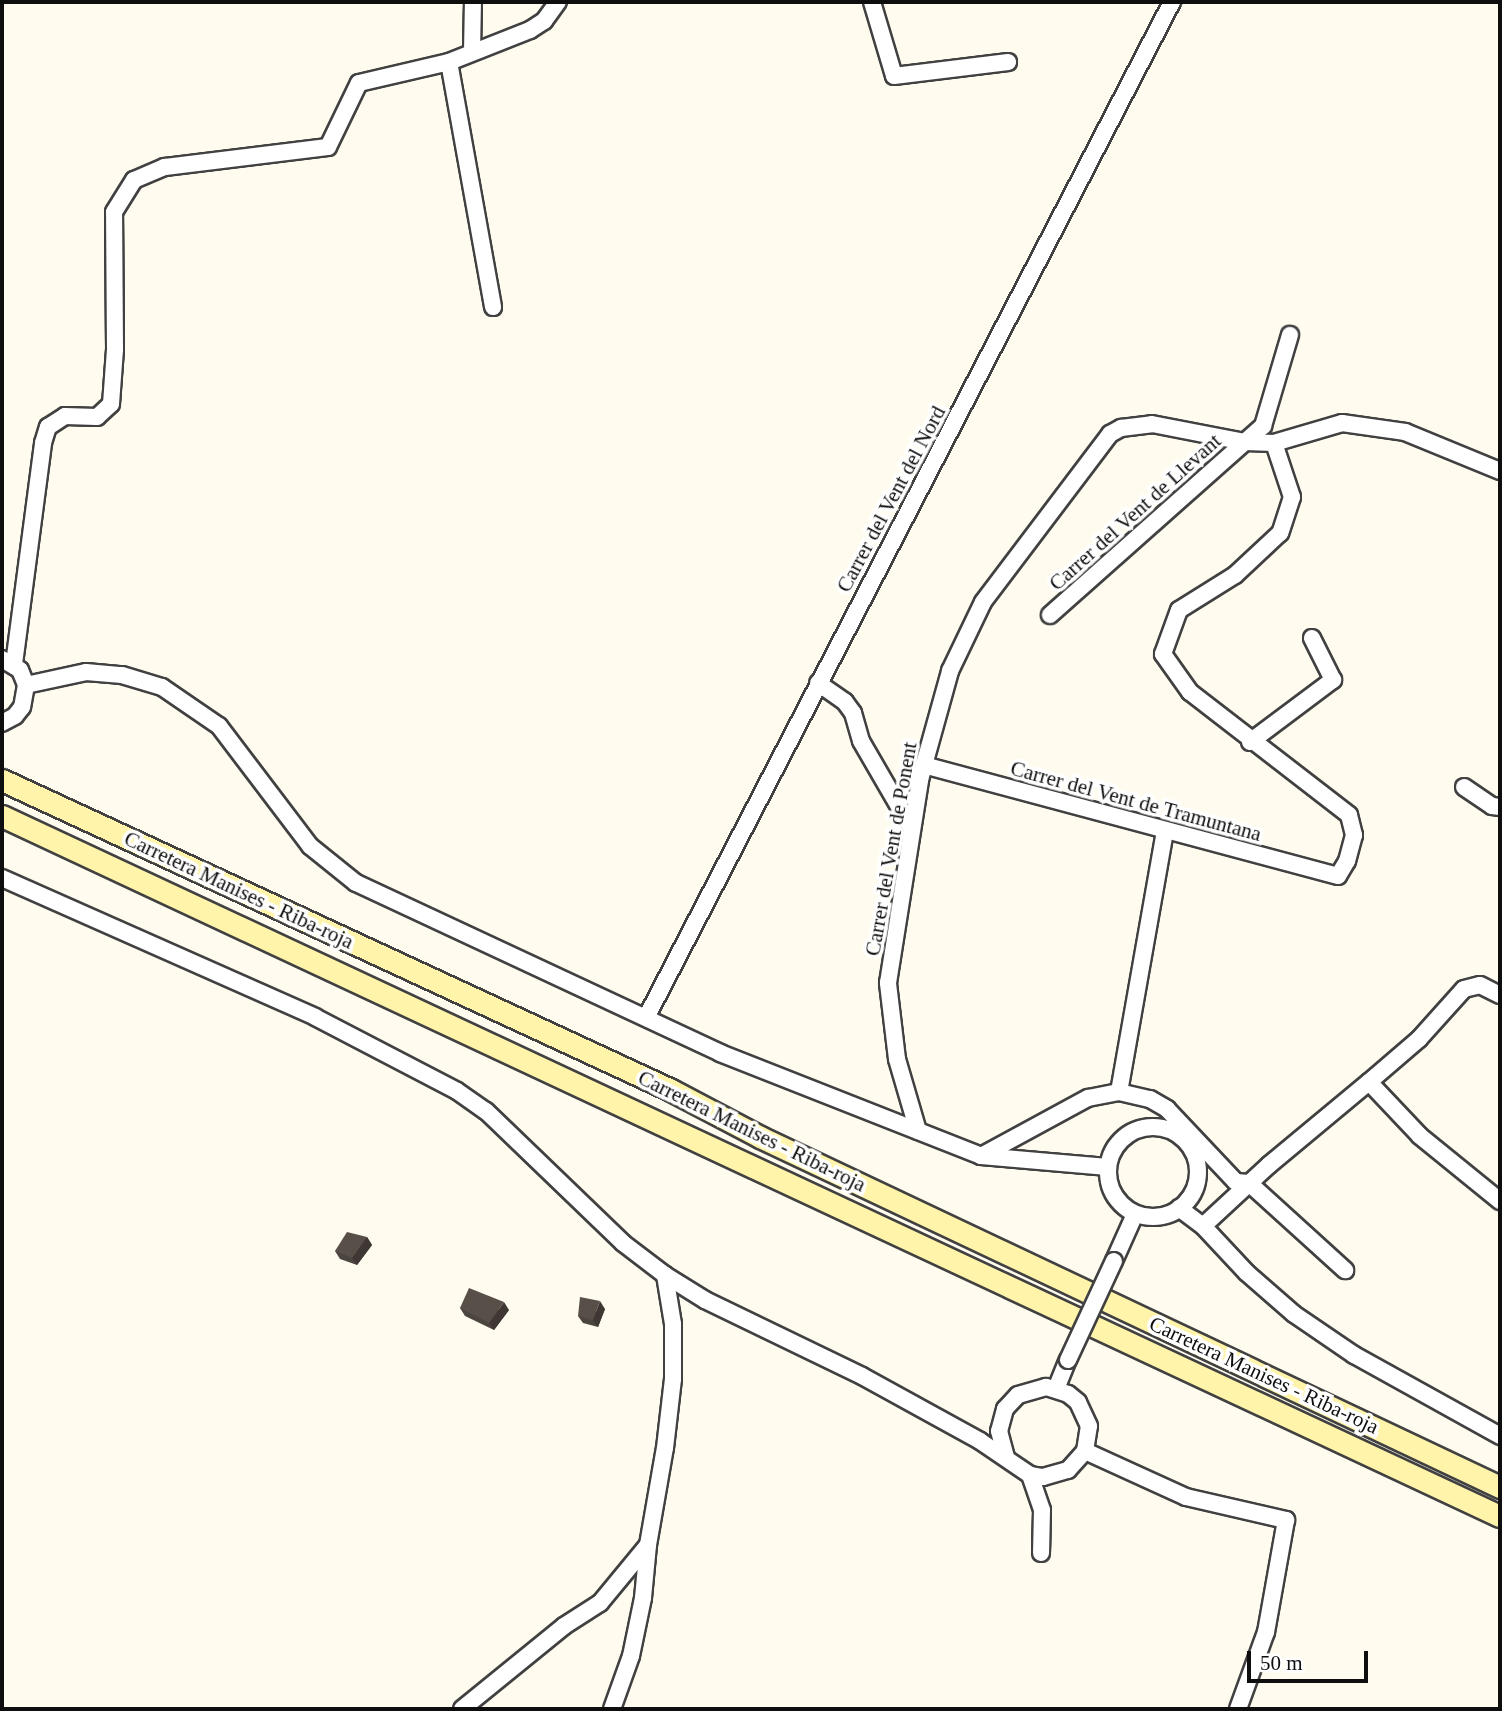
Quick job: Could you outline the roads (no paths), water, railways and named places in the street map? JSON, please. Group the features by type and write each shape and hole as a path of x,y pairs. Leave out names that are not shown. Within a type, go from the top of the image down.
{"main road":[{"name":"Carretera Manises - Riba-roja","path":"2,779 660,1085 780,1147 1500,1487"},
{"name":"Carretera Manises - Riba-roja","path":"2,816 1500,1516"}],"street":[{"path":"472,52 473,2"},
{"path":"2,723 15,716 22,708 26,685 8,662 43,443 48,427 65,416 103,414 111,404 115,349 114,212 134,180 164,167 328,147 359,83 449,62 530,30 544,22 558,2"},
{"path":"872,2 894,76 1008,62"},
{"name":"Carrer del Vent del Nord","path":"647,1016 1172,2"},
{"path":"449,62 493,307"},
{"path":"1245,442 1264,426 1290,335"},
{"name":"Carrer del Vent de Llevant","path":"1050,615 1245,442 1274,443 1342,423 1405,432 1500,471"},
{"name":"Carrer del Vent de Ponent","path":"918,1131 897,1059 888,983 924,765 950,671 983,602 1110,434 1121,428 1152,424 1245,442"},
{"path":"1274,443 1292,497 1280,533 1236,575 1179,610 1163,654 1190,692 1250,742 1333,680 1312,638"},
{"path":"26,685 86,672 122,676 162,687 219,726 310,846 356,883 457,933 647,1016 720,1053 981,1156 1108,1167"},
{"path":"818,683 845,702 853,713 861,741 912,830"},
{"name":"Carrer del Vent de Tramuntana","path":"924,765 1338,876 1347,861 1354,835 1349,815 1250,742"},
{"path":"1464,787 1492,806 1500,807"},
{"path":"1118,1092 1166,832"},
{"path":"2,878 295,1008 457,1091 486,1111 622,1243 665,1275 705,1300 862,1376 1006,1457 1017,1468 1031,1475 1043,1477 1068,1470 1085,1451 1089,1439 1085,1413 1068,1394 1056,1388 1026,1390 1005,1409 999,1431 1006,1457"},
{"path":"1203,1226 1419,1038 1464,989 1480,985 1500,995"},
{"path":"1369,1082 1420,1136 1500,1201"},
{"path":"981,1156 1088,1098 1118,1092 1150,1099 1167,1109 1236,1182 1250,1183 1345,1270"},
{"path":"1151,1127 1167,1129 1181,1138 1192,1150 1197,1173 1191,1196 1179,1208 1166,1215 1150,1217 1135,1214 1114,1195 1108,1181 1108,1167 1118,1143 1135,1131 1151,1127"},
{"path":"1179,1208 1203,1226 1247,1273 1294,1314 1354,1355 1500,1436"},
{"path":"1056,1388 1135,1214"},
{"path":"612,1709 631,1656 643,1598 648,1545 665,1448 673,1379 673,1324 665,1275"},
{"path":"1085,1451 1186,1497 1286,1520 1266,1632 1238,1709"},
{"path":"1031,1475 1042,1510 1041,1553"},
{"path":"461,1709 554,1634 600,1603 648,1545"}]}
